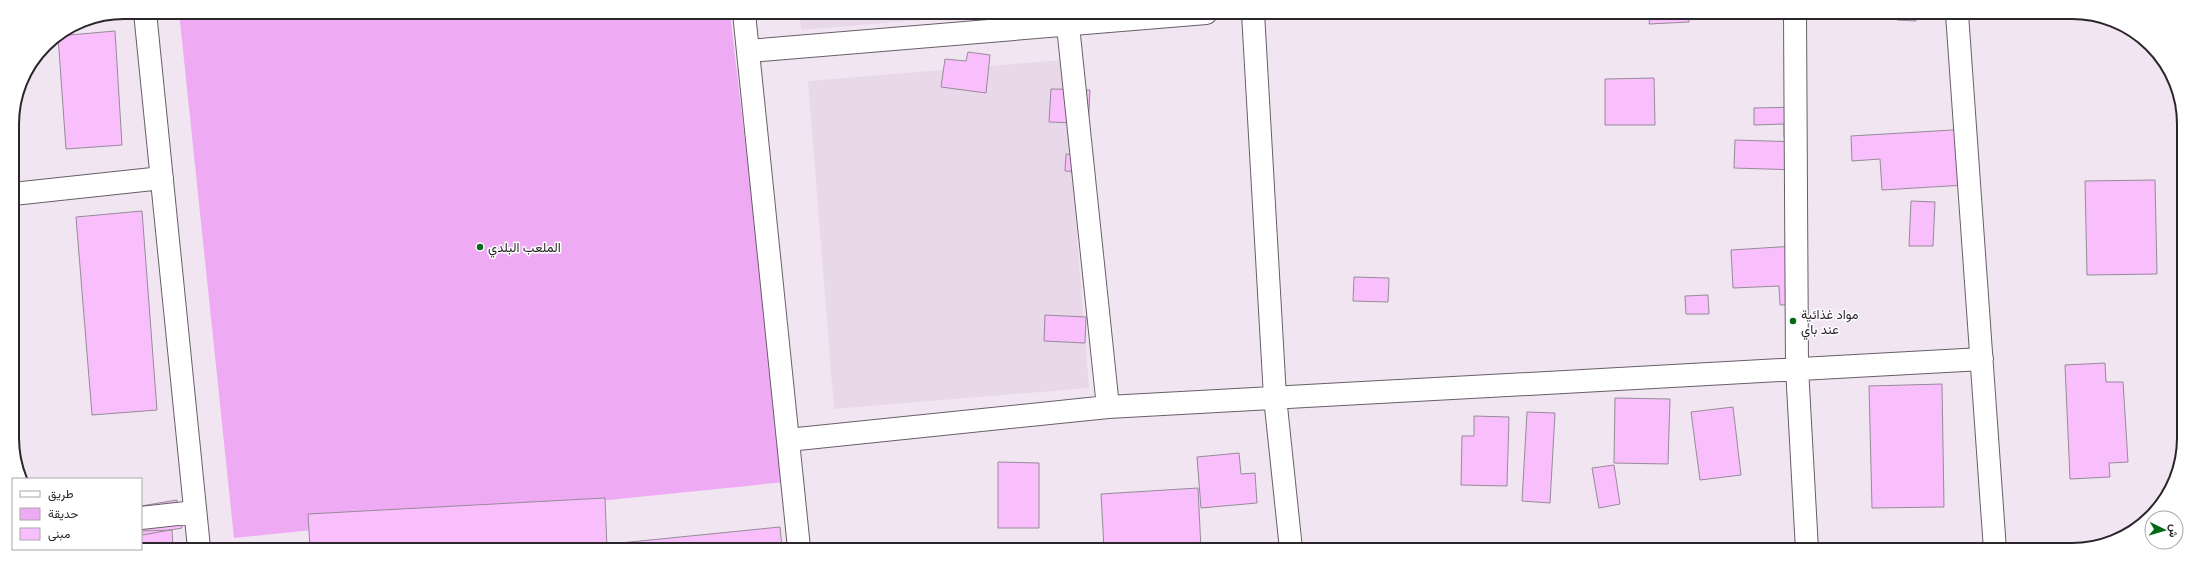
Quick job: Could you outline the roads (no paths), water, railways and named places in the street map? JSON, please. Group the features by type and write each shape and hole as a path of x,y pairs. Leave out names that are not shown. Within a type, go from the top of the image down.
{"street":[{"path":"145,19 198,543"},
{"path":"745,19 798,543"},
{"path":"748,52 1142,19"},
{"path":"1253,19 1275,397 1290,543"},
{"path":"1795,19 1797,368 1807,543"},
{"path":"1957,19 1995,543"},
{"path":"1068,26 1108,407"},
{"path":"19,193 162,178"},
{"path":"788,440 1108,407 1982,359"},
{"path":"142,518 195,512"}],"place":[{"name":"الملعب البلدي","path":"480,247"},
{"name":"مواد غذائية عند باي","path":"1793,321"}]}
